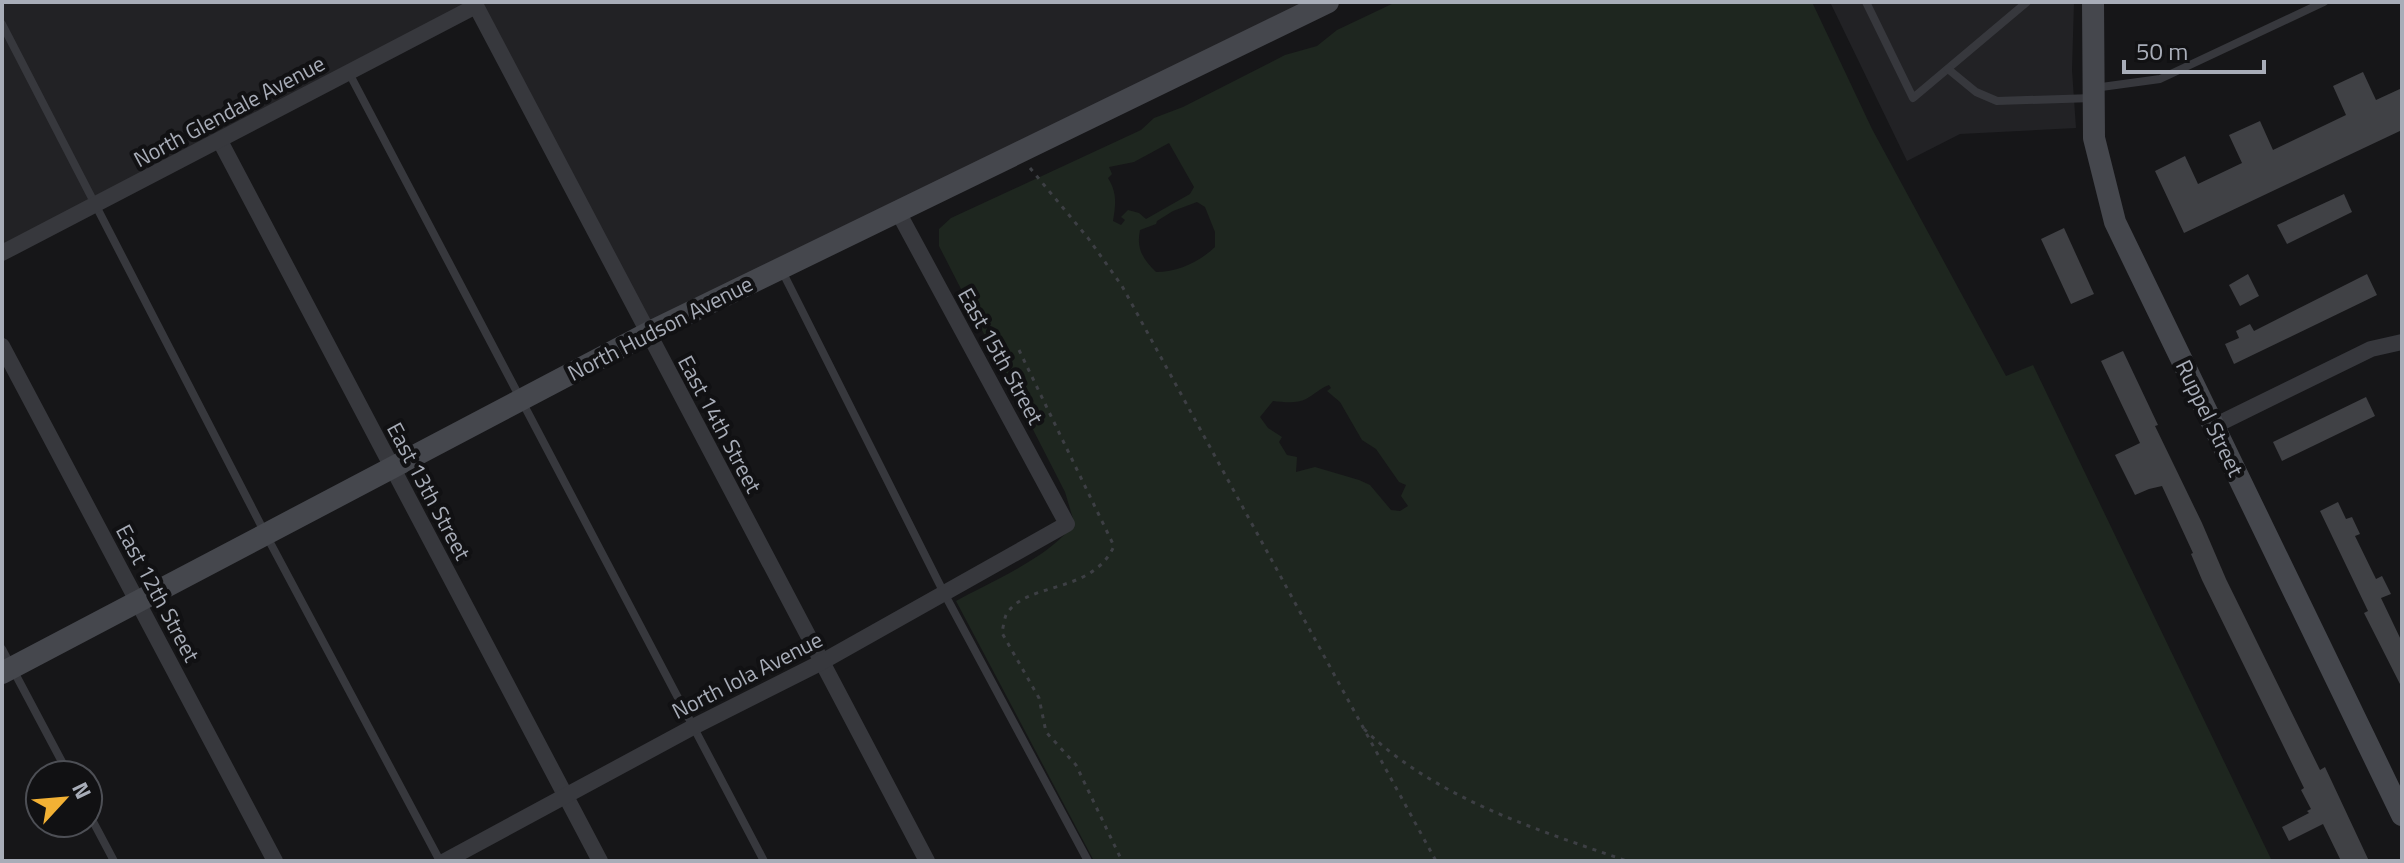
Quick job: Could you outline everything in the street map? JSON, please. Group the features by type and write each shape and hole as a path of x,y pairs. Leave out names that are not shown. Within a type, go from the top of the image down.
{"main road":[{"name":"North Hudson Avenue","path":"5,663 137,601 648,333 1328,2"},
{"name":"Ruppel Street","path":"2093,2 2094,138 2115,222 2402,815"}],"street":[{"name":"North Glendale Avenue","path":"2,253 476,6"},
{"name":"East 14th Street","path":"476,6 927,861"},
{"name":"East 13th Street","path":"220,141 600,861"},
{"name":"East 15th Street","path":"897,210 1067,524"},
{"path":"2214,426 2371,349 2402,342"},
{"name":"East 12th Street","path":"2,346 275,861"},
{"name":"North Iola Avenue","path":"442,861 820,663 1067,524"}],"lane":[{"path":"1866,2 1913,98 2027,2"},
{"path":"1948,69 1976,92 1997,101 2093,93 2160,79 2324,2"},
{"path":"2,24 265,533 442,861"},
{"path":"349,73 764,861"},
{"path":"780,268 944,593 1088,861"},
{"path":"5,663 60,759"},
{"path":"102,839 114,861"}],"path":[{"path":"1017,152 1088,238 1122,286 1436,861"},
{"path":"1019,350 1114,546 1109,557 1092,572 1073,583 1041,591 1015,605 1006,615 1002,633 1039,698 1046,732 1076,765 1122,861"},
{"path":"1361,726 1401,761 1466,799 1541,831 1627,861"}],"shaded area":[{"path":"2,2 1328,2 648,333 475,7 2,253"},
{"path":"1396,2 1812,2 1872,129 2006,376 2033,365 2272,861 1094,861 956,601 1052,546 1074,522 1065,492 939,246 939,229 951,218 1141,130 1154,118 1183,107 1285,55 1317,46 1337,30","holes":["1169,143 1194,187 1190,194 1146,219 1128,210 1121,217 1125,220 1121,225 1113,221 1115,198 1108,178 1112,174 1109,167 1134,162","1197,202 1205,207 1215,232 1215,247 1188,265 1156,272 1142,253 1140,230 1156,224 1173,211","1329,385 1331,388 1327,391 1340,402 1362,440 1376,449 1399,482 1406,485 1401,496 1408,506 1400,511 1391,510 1370,485 1359,480 1315,467 1296,472 1297,457 1287,455 1279,442 1282,437 1268,428 1260,417 1273,401 1302,401"]},
{"path":"1830,2 2074,2 2072,70 2076,128 1960,134 1907,161"}],"building":[{"path":"2363,72 2376,100 2402,88 2402,130 2184,233 2155,171 2185,156 2198,184 2242,163 2229,135 2260,121 2273,150 2346,115 2333,86"},
{"path":"2344,194 2352,212 2287,244 2277,225"},
{"path":"2064,228 2094,294 2071,304 2041,239"},
{"path":"2248,274 2259,296 2240,306 2229,285"},
{"path":"2367,274 2377,295 2234,364 2225,344 2239,338 2236,331 2250,324 2254,331"},
{"path":"2123,351 2226,579 2320,770 2325,767 2369,861 2341,861 2323,824 2289,841 2282,827 2309,813 2307,811 2311,809 2301,790 2304,788 2202,580 2162,486 2135,495 2115,455 2140,443 2101,361"},
{"path":"2366,397 2375,416 2282,461 2273,442"},
{"path":"2338,502 2346,519 2352,517 2360,534 2355,536 2376,579 2382,576 2391,594 2381,598 2402,642 2402,688 2364,613 2368,611 2320,511"}]}
